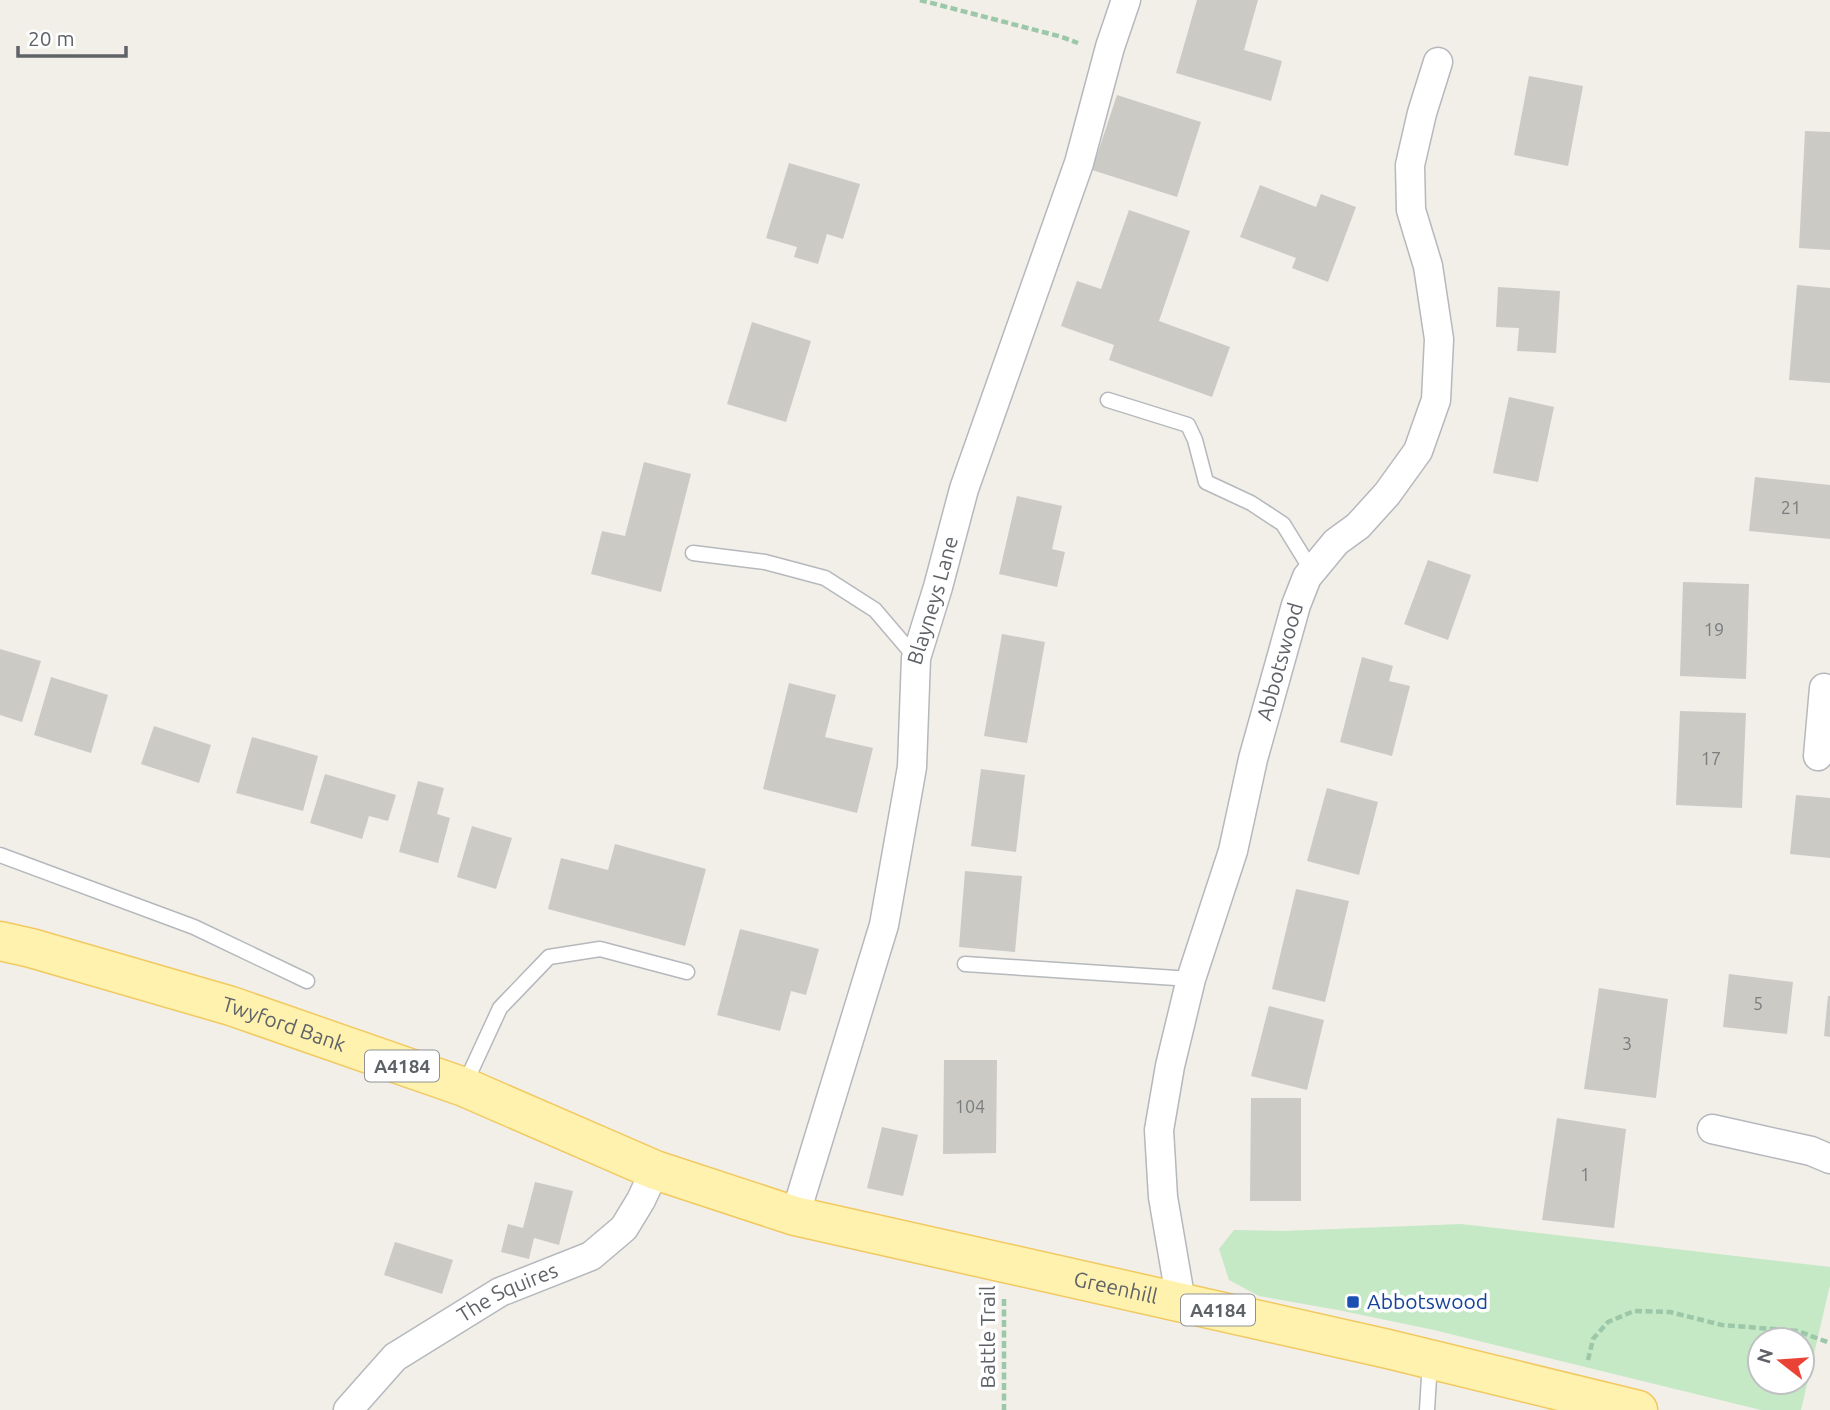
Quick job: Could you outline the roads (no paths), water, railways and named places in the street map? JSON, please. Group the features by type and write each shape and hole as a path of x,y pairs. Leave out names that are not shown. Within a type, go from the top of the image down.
{"main road":[{"name":"Twyford Bank","path":"0,941 231,1006 464,1087 655,1170 796,1216"},
{"name":"Greenhill","path":"796,1216 1430,1359 1639,1410"}],"street":[{"name":"Blayneys Lane","path":"796,1216 884,925 912,767 916,658 964,489 1079,163 1110,47 1126,0"},
{"name":"Abbotswood","path":"1181,1302 1163,1197 1160,1130 1170,1066 1191,979 1233,851 1254,759 1296,605 1307,577 1336,542 1358,526 1418,451 1436,400 1439,339 1428,266 1411,210 1410,166 1422,113 1438,62"},
{"path":"1818,756 1826,726 1824,688"},
{"path":"1712,1129 1811,1151 1830,1159"},
{"name":"The Squires","path":"348,1410 395,1357 500,1292 591,1256 624,1228 655,1170"}],"lane":[{"path":"1108,400 1188,425 1195,440 1206,482 1251,503 1283,524 1312,571"},
{"path":"693,553 765,562 825,578 875,610 916,658"},
{"path":"0,855 194,927 307,981"},
{"path":"464,1087 500,1007 549,957 600,949 687,972"},
{"path":"965,964 1191,979"},
{"path":"1427,1410 1430,1359"}],"place":[{"name":"Abbotswood","path":"1353,1302"}]}
